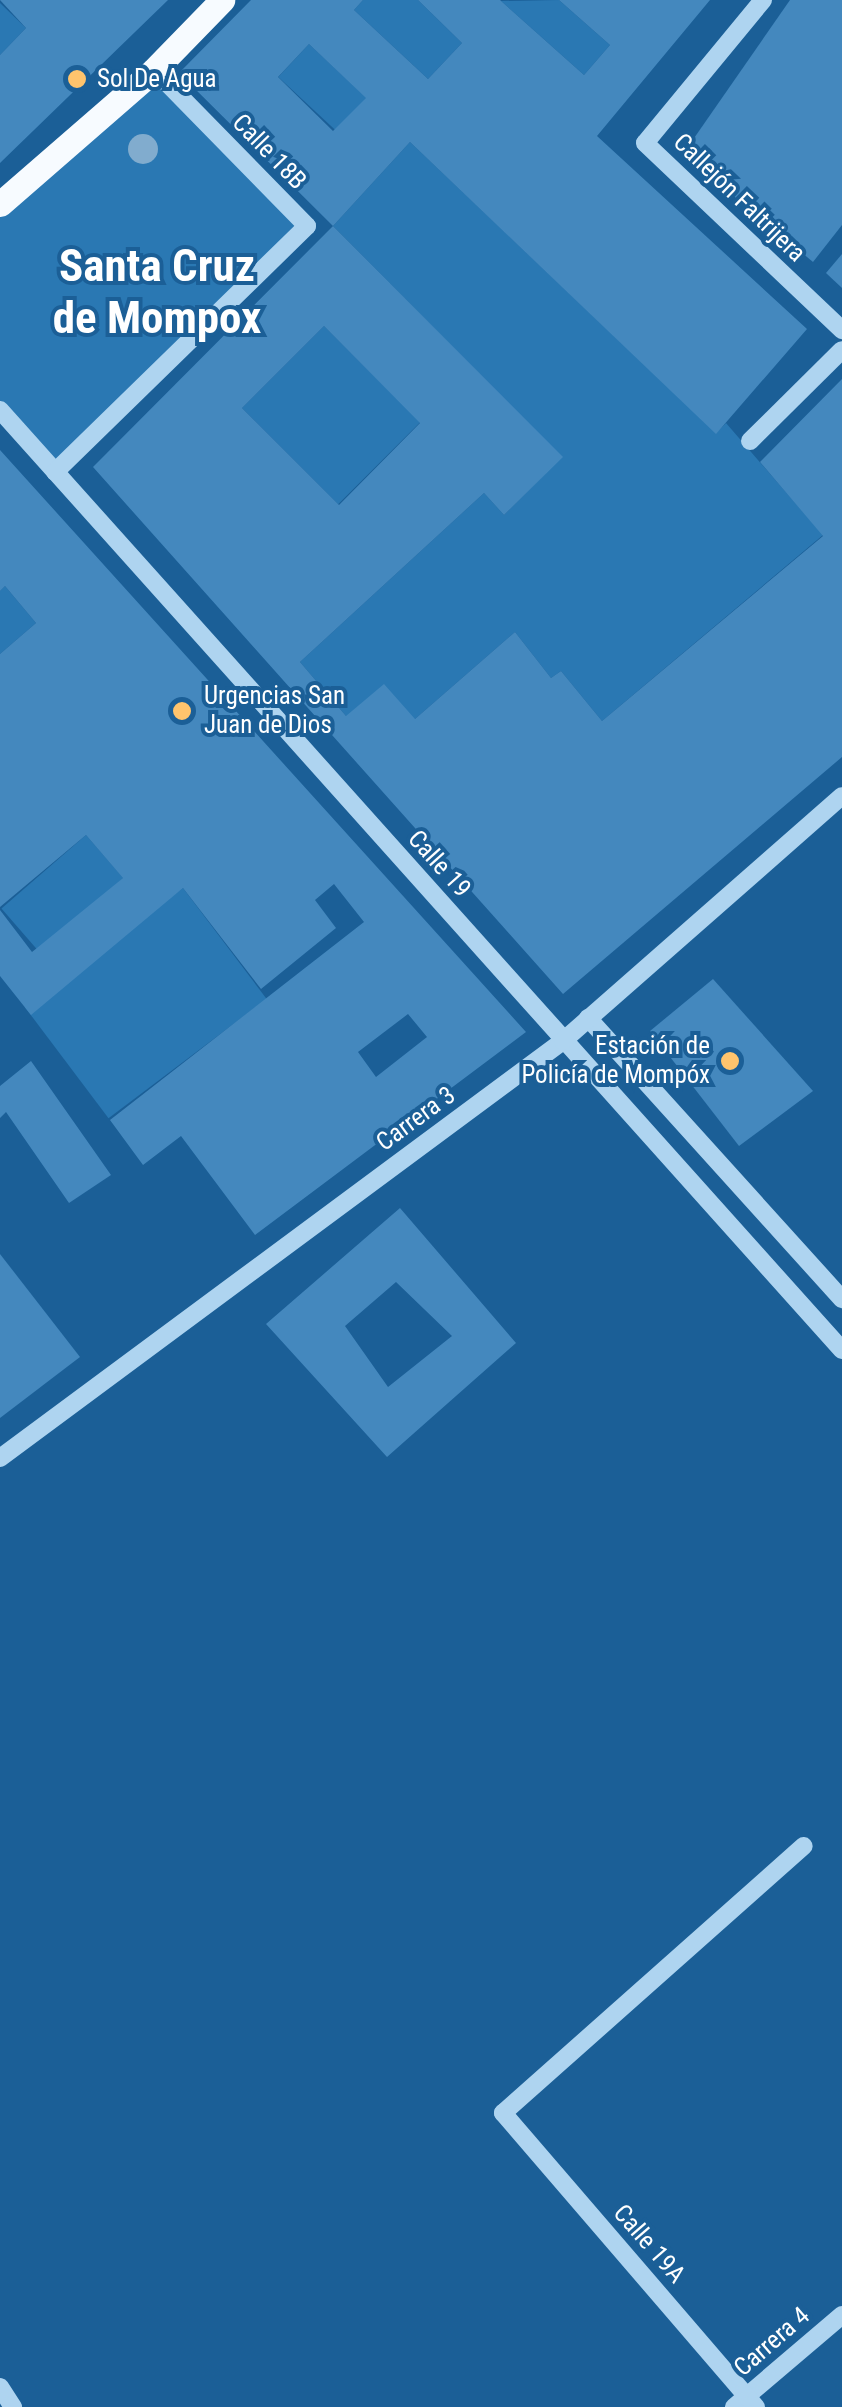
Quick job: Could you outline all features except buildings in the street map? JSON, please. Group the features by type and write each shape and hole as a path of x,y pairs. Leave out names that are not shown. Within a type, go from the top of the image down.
{"main road":[{"path":"0,204 154,70 222,0"}],"street":[{"name":"Callejón Faltrijera","path":"763,0 645,143 842,330"},
{"name":"Calle 18B","path":"55,472 307,226 154,70"},
{"path":"750,441 842,350"},
{"name":"Calle 19","path":"0,410 842,1350"},
{"name":"Carrera 3","path":"0,1458 563,1041 842,796"},
{"path":"588,1018 842,1299"},
{"name":"Calle 19A","path":"746,2404 503,2113 804,1846"},
{"name":"Carrera 4","path":"746,2404 842,2315"},
{"path":"0,2387 13,2407"}],"shaded area":[{"path":"363,0 418,0 462,43 428,79 354,10"},
{"path":"559,0 610,45 584,75 501,1"},
{"path":"0,3 26,28 0,55"},
{"path":"309,44 367,98 336,131 278,77"},
{"path":"154,70 307,226 55,472 0,410 0,204"},
{"path":"410,142 716,433 726,423 823,535 602,721 561,671 551,678 515,632 415,719 346,716 300,662 484,493 504,515 562,457 333,226"},
{"path":"324,326 420,422 338,504 242,408"},
{"path":"5,586 36,623 0,654 0,591"},
{"path":"86,835 123,878 39,951 1,908"},
{"path":"183,888 267,999 109,1118 25,1007"}],"place":[{"name":"Sol De Agua","path":"77,79"},
{"name":"Urgencias San Juan de Dios","path":"182,711"},
{"name":"Estación de Policía de Mompóx","path":"730,1061"}],"district":[{"name":"Santa Cruz de Mompox","path":"157,292"}]}
